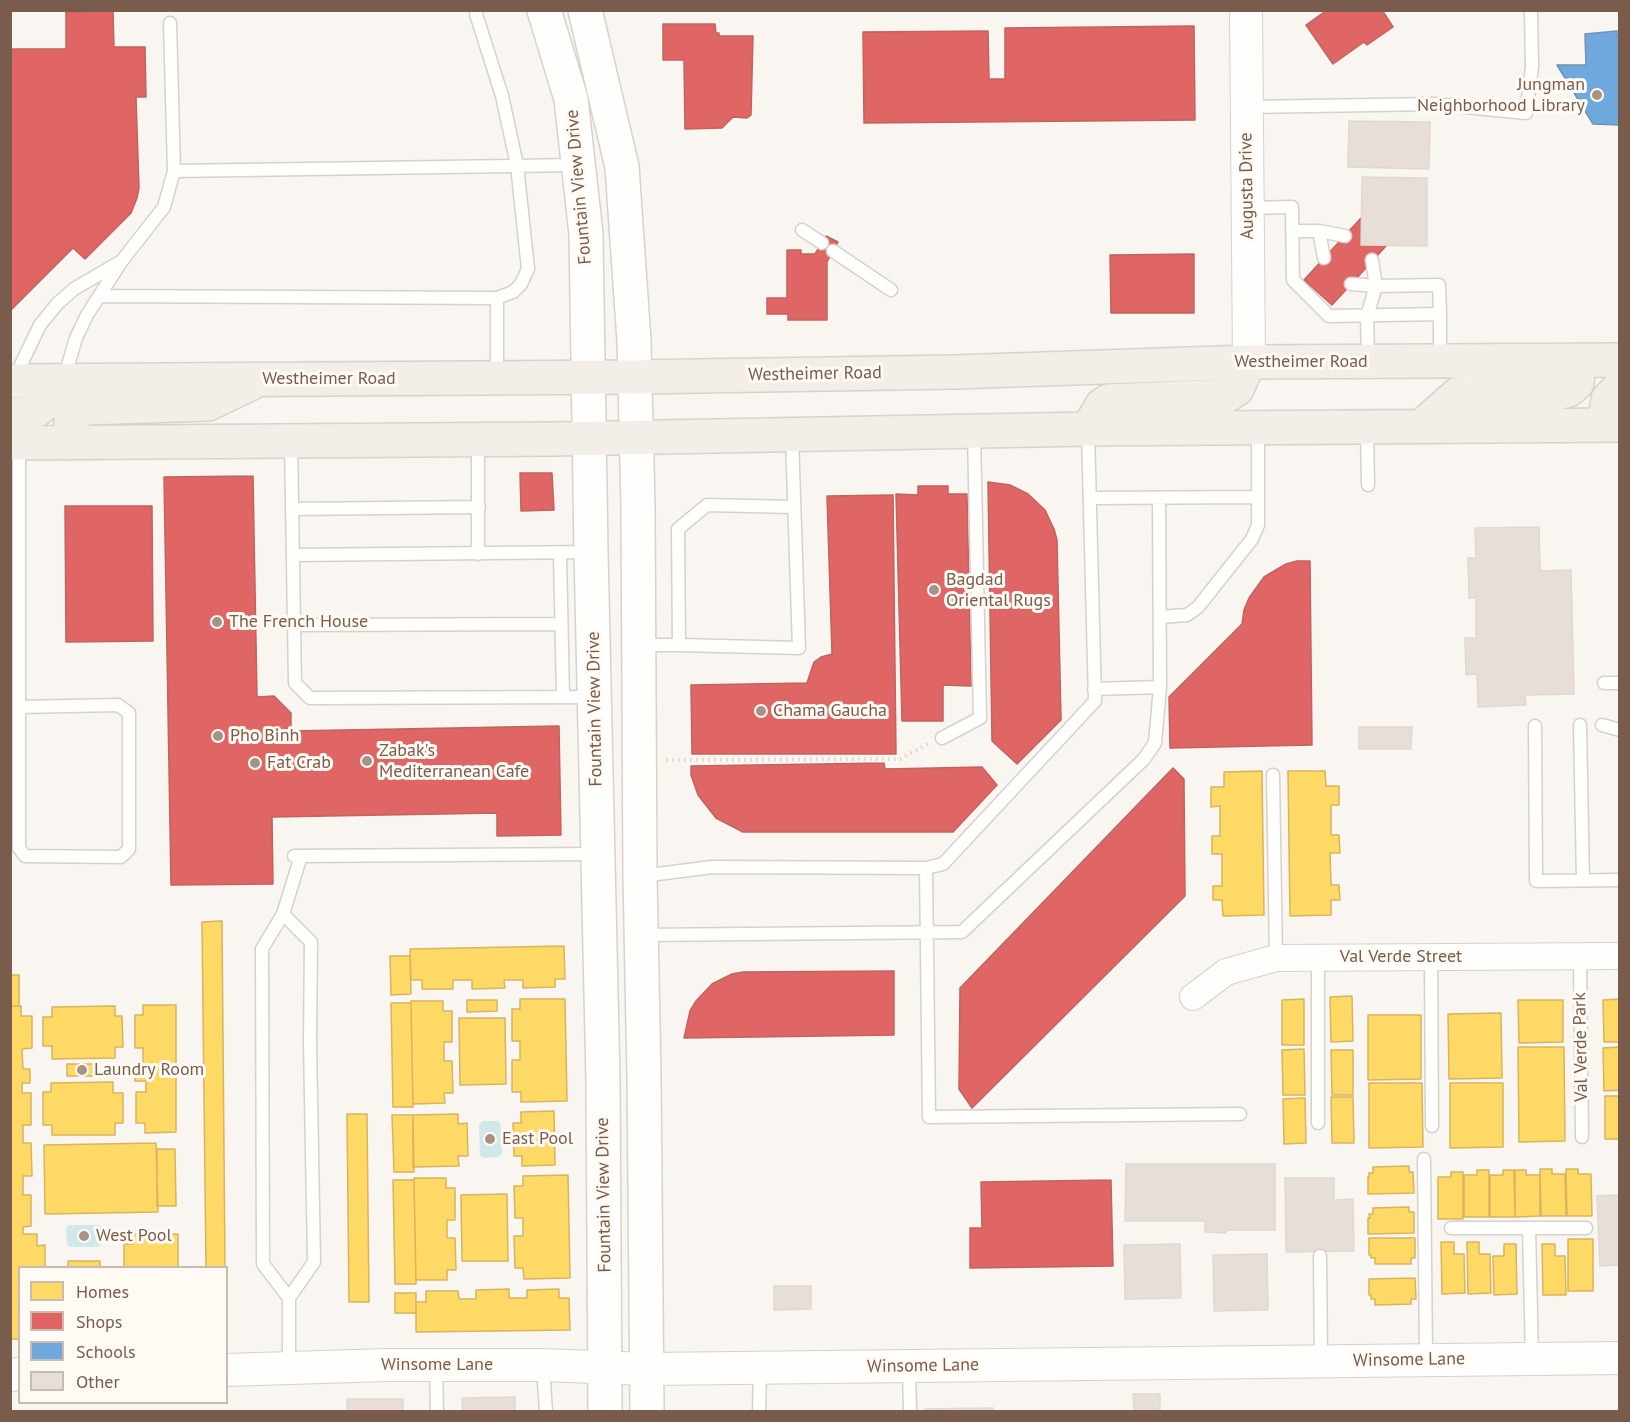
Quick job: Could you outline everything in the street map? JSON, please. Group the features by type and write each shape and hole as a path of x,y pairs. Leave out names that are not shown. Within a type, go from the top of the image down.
{"main road":[{"name":"Fountain View Drive","path":"544,10 571,99 586,234 590,438 575,553 579,697 598,865 605,1412"},
{"name":"Fountain View Drive","path":"585,10 622,167 635,377 647,1412"},
{"path":"1423,425 1458,394 1557,393 1569,390 1577,382 1580,360"},
{"name":"Westheimer Road","path":"12,381 635,377 955,372 1249,362 1620,360"},
{"path":"1088,429 1102,405 1108,401 1226,396 1237,389 1249,362"},
{"path":"70,443 71,421 76,413 86,408 208,404 262,379"},
{"path":"64,381 46,403 26,414 13,434 70,443 590,438 1423,425 1612,425 1608,399 1620,387"},
{"path":"598,865 640,876"}],"street":[{"name":"Augusta Drive","path":"1246,10 1245,107 1249,362"},
{"name":"Val Verde Street","path":"1192,996 1226,972 1276,958 1620,956"},
{"name":"Winsome Lane","path":"228,1370 436,1365 543,1365 647,1369 1620,1358"}],"lane":[{"path":"1245,107 1436,104 1526,113 1532,67 1531,10"},
{"path":"101,296 497,298 513,292 521,284 528,269 517,165 502,96 476,14"},
{"path":"64,381 76,338 87,315 121,262 164,207 174,171 170,23"},
{"path":"174,171 578,165"},
{"path":"1248,208 1293,207 1293,280 1329,316 1440,314"},
{"path":"802,230 822,243"},
{"path":"1293,231 1319,231 1345,236"},
{"path":"1319,231 1324,258"},
{"path":"833,251 891,290"},
{"path":"1368,361 1367,316 1376,286 1372,260"},
{"path":"12,381 40,325 57,304 74,289 121,262"},
{"path":"1351,284 1439,285 1440,361"},
{"path":"497,298 497,378"},
{"path":"1367,427 1368,485"},
{"path":"640,876 712,867 926,868 943,864 1095,701 1088,429"},
{"path":"1160,617 1187,615 1198,607 1252,539 1258,525 1258,429"},
{"path":"942,738 980,718 974,432"},
{"path":"13,434 19,706 19,848 26,856 121,857 129,849 129,713 118,705 19,706"},
{"path":"638,645 799,648 792,435"},
{"path":"478,439 478,554"},
{"path":"291,440 292,555 295,683 310,698 579,697 561,624 575,553 292,555"},
{"path":"1091,498 1258,498"},
{"path":"641,935 962,932 1144,759 1155,743 1160,687 1159,498"},
{"path":"680,645 678,529 707,505 794,507"},
{"path":"292,509 479,507"},
{"path":"294,625 561,624"},
{"path":"1604,683 1620,683"},
{"path":"1094,689 1160,687"},
{"path":"1581,725 1583,880"},
{"path":"1602,725 1620,730"},
{"path":"1535,726 1536,881 1620,880"},
{"path":"1273,775 1276,958"},
{"path":"289,1299 263,1264 262,949 283,914 297,856 598,865"},
{"path":"926,868 929,1118 1240,1114"},
{"path":"283,914 311,942 310,1041 314,1262 289,1299 289,1368"},
{"name":"Val Verde Park","path":"1580,956 1582,1137"},
{"path":"1431,957 1432,1126"},
{"path":"1318,958 1318,1123"},
{"path":"1424,1159 1426,1360"},
{"path":"1451,1228 1586,1228"},
{"path":"1529,1228 1532,1359"},
{"path":"1320,1256 1321,1361"},
{"path":"436,1365 437,1412"},
{"path":"543,1365 546,1412"},
{"path":"909,1366 910,1412"},
{"path":"759,1412 760,1367"}],"path":[{"path":"639,760 900,759 942,738"}],"water":[{"name":"East Pool","path":"482,1121 498,1121 501,1125 502,1154 498,1157 483,1158 480,1155 479,1125"},
{"name":"West Pool","path":"69,1225 99,1225 102,1228 102,1243 99,1247 70,1247 67,1244 66,1228"}],"building: Homes":[{"path":"1262,771 1264,915 1223,916 1222,900 1213,900 1213,886 1222,886 1222,854 1212,854 1212,836 1220,836 1220,806 1211,807 1211,787 1224,787 1224,772"},
{"path":"1288,771 1325,771 1326,786 1339,786 1339,805 1331,805 1331,835 1339,835 1340,853 1330,853 1331,885 1339,885 1340,900 1331,900 1331,915 1290,916"},
{"path":"222,921 225,1266 206,1266 202,922"},
{"path":"564,946 565,979 555,979 555,987 523,988 523,980 504,980 505,988 472,989 472,980 453,980 453,989 422,989 422,980 411,980 410,949"},
{"path":"390,956 410,956 411,994 391,995"},
{"path":"10,975 19,975 19,1006 10,1006"},
{"path":"1352,996 1353,1041 1331,1042 1330,997"},
{"path":"520,999 565,999 567,1101 521,1102 521,1092 512,1092 512,1060 520,1060 520,1041 512,1041 512,1009 520,1009"},
{"path":"1304,999 1304,1045 1282,1045 1282,1000"},
{"path":"1620,999 1620,1042 1604,1042 1603,1000"},
{"path":"467,1000 497,1000 497,1011 467,1012"},
{"path":"1518,1000 1563,1000 1563,1042 1519,1043"},
{"path":"411,1001 443,1001 443,1011 452,1011 452,1042 444,1042 444,1061 452,1061 453,1093 444,1093 445,1103 413,1104"},
{"path":"391,1003 411,1003 413,1107 393,1107"},
{"path":"143,1005 176,1005 176,1132 145,1133 145,1123 136,1123 136,1092 146,1092 146,1081 135,1081 135,1065 143,1065 143,1048 135,1048 135,1015 143,1015"},
{"path":"10,1006 21,1006 21,1016 32,1016 32,1048 22,1049 23,1069 30,1069 30,1083 22,1083 22,1093 31,1093 31,1125 23,1125 23,1143 31,1143 32,1176 23,1176 23,1195 31,1195 31,1226 23,1227 23,1234 37,1234 37,1246 45,1245 45,1266 18,1266 18,1339 10,1339"},
{"path":"115,1006 115,1016 122,1016 123,1047 115,1047 115,1058 52,1059 52,1046 43,1046 43,1017 52,1017 52,1007"},
{"path":"1501,1013 1502,1078 1449,1079 1448,1014"},
{"path":"1368,1015 1421,1015 1421,1079 1368,1080"},
{"path":"459,1018 505,1018 506,1084 460,1085"},
{"path":"1518,1047 1564,1047 1565,1141 1519,1142"},
{"path":"1620,1047 1620,1090 1604,1091 1603,1048"},
{"path":"1304,1049 1305,1095 1283,1095 1282,1050"},
{"path":"1331,1050 1353,1050 1353,1095 1332,1095"},
{"name":"Laundry Room","path":"67,1064 98,1064 98,1076 67,1076"},
{"path":"113,1082 113,1093 123,1093 123,1123 115,1123 115,1135 52,1135 52,1125 43,1125 43,1092 51,1092 51,1083"},
{"path":"1369,1083 1422,1083 1423,1147 1369,1148"},
{"path":"1450,1083 1503,1083 1503,1147 1450,1148"},
{"path":"1605,1096 1620,1096 1620,1139 1605,1139"},
{"path":"1331,1097 1353,1097 1354,1143 1332,1143"},
{"path":"1305,1098 1306,1143 1284,1144 1283,1099"},
{"path":"554,1111 555,1165 522,1166 522,1156 514,1156 513,1123 521,1123 521,1112"},
{"path":"347,1114 367,1114 369,1302 349,1302"},
{"path":"458,1114 458,1124 467,1123 468,1156 458,1156 459,1166 413,1167 413,1115"},
{"path":"392,1115 413,1115 414,1172 394,1172"},
{"path":"156,1143 158,1212 45,1214 44,1145"},
{"path":"157,1149 175,1149 176,1206 157,1206"},
{"path":"1409,1166 1409,1172 1413,1172 1414,1193 1368,1194 1368,1177 1369,1173 1373,1173 1373,1167"},
{"path":"1540,1169 1552,1169 1552,1174 1565,1174 1566,1216 1541,1216"},
{"path":"1566,1169 1578,1169 1578,1174 1591,1174 1592,1216 1567,1216"},
{"path":"1477,1170 1489,1170 1489,1217 1464,1217 1464,1175 1477,1175"},
{"path":"1503,1170 1514,1170 1515,1217 1490,1217 1490,1175 1503,1175"},
{"path":"1515,1170 1526,1170 1526,1175 1540,1175 1540,1216 1515,1217"},
{"path":"1451,1172 1463,1172 1463,1219 1438,1219 1438,1177 1451,1177"},
{"path":"568,1175 570,1278 524,1279 523,1268 515,1268 514,1236 523,1236 523,1218 515,1218 514,1186 523,1186 523,1176"},
{"path":"414,1178 446,1178 446,1188 455,1188 455,1220 447,1220 447,1238 455,1238 456,1270 447,1270 447,1280 416,1280"},
{"path":"393,1180 414,1180 416,1284 395,1284"},
{"path":"507,1194 508,1261 462,1261 461,1195"},
{"path":"1409,1207 1409,1212 1414,1212 1414,1233 1368,1234 1368,1218 1370,1218 1369,1214 1373,1214 1373,1208"},
{"path":"133,1234 178,1234 178,1266 124,1266 124,1244 133,1244"},
{"path":"1369,1238 1415,1238 1415,1258 1411,1258 1411,1264 1375,1264 1375,1258 1369,1255"},
{"path":"1568,1239 1593,1239 1593,1291 1568,1291"},
{"path":"1441,1242 1454,1242 1454,1254 1464,1254 1465,1293 1442,1294"},
{"path":"1467,1242 1479,1242 1479,1254 1490,1254 1491,1293 1468,1294"},
{"path":"1504,1244 1516,1244 1517,1294 1494,1295 1493,1256 1504,1256"},
{"path":"1542,1244 1555,1244 1555,1256 1565,1256 1566,1295 1543,1295"},
{"path":"68,1261 100,1261 100,1266 68,1266"},
{"path":"1415,1278 1416,1299 1411,1299 1411,1304 1375,1305 1375,1299 1371,1299 1369,1295 1369,1279"},
{"path":"509,1289 509,1298 527,1298 527,1290 559,1289 559,1298 569,1298 570,1330 416,1332 416,1302 426,1302 426,1291 458,1291 459,1299 476,1299 476,1290"},
{"path":"395,1293 416,1293 416,1313 395,1313"}],"building: Shops":[{"path":"1327,10 1382,10 1393,27 1367,45 1364,42 1333,64 1306,25"},
{"path":"113,11 114,47 145,47 146,97 136,97 139,188 137,198 131,213 85,259 73,248 10,311 10,49 66,49 66,12"},
{"path":"663,24 715,24 716,33 719,33 719,36 753,36 751,115 747,118 733,117 722,128 685,129 684,60 663,60"},
{"path":"1194,26 1195,120 864,123 863,32 988,31 989,79 1005,79 1005,28"},
{"path":"1361,218 1361,245 1386,246 1332,305 1304,280"},
{"path":"826,236 838,242 827,262 827,320 788,320 788,314 767,314 767,298 787,298 787,250 801,250 801,254 815,254"},
{"path":"1194,254 1194,313 1111,313 1110,255"},
{"path":"520,473 552,473 554,510 521,511"},
{"path":"253,476 257,697 274,696 291,713 291,731 559,726 561,835 497,836 497,813 272,817 273,884 171,885 164,477"},
{"path":"988,482 1010,485 1028,494 1045,510 1057,540 1061,720 1017,764 992,741"},
{"name":"Bagdad Oriental Rugs","path":"918,486 948,486 948,494 967,494 971,686 943,685 943,721 902,721 896,494 918,495"},
{"path":"893,495 896,754 692,754 691,685 807,683 814,662 832,654 827,496"},
{"path":"65,506 152,506 153,641 66,642"},
{"path":"1310,561 1312,745 1170,748 1169,697 1242,624 1249,598 1264,577 1286,564"},
{"path":"884,763 885,769 982,767 997,785 953,832 743,832 716,818 698,795 691,775 691,766"},
{"path":"1173,768 1184,779 1185,896 972,1108 959,1089 960,988"},
{"path":"894,971 894,1035 684,1038 690,1011 696,1001 712,984 732,974"},
{"path":"1111,1180 1113,1266 970,1268 970,1228 982,1228 981,1182"}],"building: Schools":[{"name":"Jungman Neighborhood Library","path":"1617,31 1617,36 1620,36 1620,125 1593,124 1557,65 1586,65 1585,34"}],"building: Other":[{"path":"1349,121 1430,122 1429,169 1348,167"},
{"path":"1362,177 1427,178 1427,246 1361,245"},
{"path":"1539,527 1540,571 1571,570 1574,694 1525,695 1526,705 1478,707 1477,674 1466,675 1465,638 1476,638 1476,598 1469,598 1468,558 1476,558 1475,528"},
{"path":"1359,727 1412,727 1411,749 1359,749"},
{"path":"1126,1164 1275,1164 1275,1230 1205,1232 1205,1221 1125,1221"},
{"path":"1285,1178 1334,1178 1334,1200 1353,1199 1354,1251 1286,1252"},
{"path":"1620,1195 1620,1265 1600,1266 1597,1196"},
{"path":"1180,1244 1181,1298 1125,1299 1124,1245"},
{"path":"1267,1254 1268,1310 1214,1311 1213,1255"},
{"path":"774,1286 811,1286 811,1309 774,1310"},
{"path":"1133,1394 1160,1394 1160,1409 1154,1409 1154,1412 1134,1412"},
{"path":"515,1397 515,1412 463,1412 462,1398"},
{"path":"347,1399 403,1399 403,1412 347,1412"},
{"path":"993,1408 993,1412 926,1412 925,1409"}],"place":[{"name":"Jungman Neighborhood Library","path":"1597,95"},
{"name":"Bagdad Oriental Rugs","path":"934,590"},
{"name":"The French House","path":"217,622"},
{"name":"Chama Gaucha","path":"761,711"},
{"name":"Pho Binh","path":"218,736"},
{"name":"Zabak's Mediterranean Cafe","path":"367,761"},
{"name":"Fat Crab","path":"255,763"},
{"name":"Laundry Room","path":"82,1070"},
{"name":"East Pool","path":"490,1139"},
{"name":"West Pool","path":"84,1236"}]}
